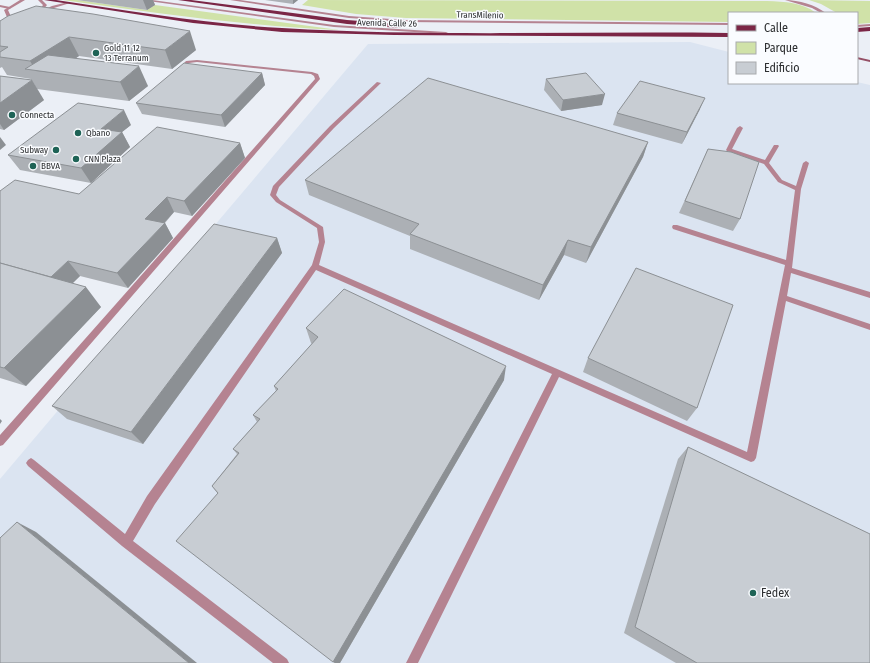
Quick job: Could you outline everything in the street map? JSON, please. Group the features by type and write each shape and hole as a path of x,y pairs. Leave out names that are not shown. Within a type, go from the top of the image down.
{"main road":[{"name":"Avenida Calle 26","path":"46,0 195,21 280,30 728,35"},
{"name":"Avenida Calle 26","path":"180,0 347,22 398,26 728,28"},
{"path":"858,30 870,29"},
{"path":"858,58 870,61"}],"street":[{"path":"0,6 8,8 23,0"},
{"path":"40,0 45,4 37,16 68,3"},
{"path":"143,0 334,26 446,33"},
{"name":"TransMilenio","path":"232,0 349,17 405,22 728,24"},
{"path":"788,0 813,7 822,12"},
{"path":"8,8 6,10 11,21"},
{"path":"5,24 11,21 18,22"},
{"path":"858,26 870,25"},
{"path":"0,442 100,326 315,84 318,77 312,73 196,61 188,62 176,74"},
{"path":"126,542 151,500 315,266 322,242 320,227 278,201 273,195 276,186 332,127 379,83"},
{"path":"740,128 729,150 766,163 772,168 775,176 780,181 798,189"},
{"path":"766,163 776,146"},
{"path":"246,152 254,154"},
{"path":"315,266 751,458 788,266 798,189 806,162"},
{"path":"674,227 870,295"},
{"path":"782,297 870,327"},
{"path":"412,663 557,372"},
{"path":"31,463 126,542 282,663"}],"shaded area":[{"path":"690,42 728,52 728,84 858,84 858,82 870,85 870,663 0,663 0,479 368,44"}],"green space":[{"path":"63,0 77,0 147,10 155,5 339,30 236,22"},
{"path":"308,0 767,1 787,2 811,9 815,12 728,12 728,22 406,18 356,14 302,5"},
{"path":"809,0 870,1 870,23 858,24 858,12 835,12 821,4"}],"building":[{"path":"36,6 93,14 190,31 165,50 69,37 30,61 0,57 0,52 8,47 0,46 0,21 8,16"},
{"path":"48,55 139,66 120,82 25,69"},
{"path":"184,63 262,73 221,115 136,103"},
{"path":"586,73 605,94 563,100 546,79"},
{"path":"0,76 32,80 0,103"},
{"path":"428,78 648,142 591,247 568,240 543,285 410,234 419,224 305,180"},
{"path":"640,81 705,98 687,132 617,113"},
{"path":"78,103 124,110 101,129 122,132 81,168 8,155"},
{"path":"157,127 240,143 184,201 167,197 145,219 165,223 117,273 68,261 51,277 0,263 0,191 15,180 79,194"},
{"path":"708,149 731,152 759,162 740,219 685,201"},
{"path":"214,224 277,238 131,432 52,406"},
{"path":"0,263 86,287 4,368 0,367"},
{"path":"636,268 733,305 697,408 588,358"},
{"path":"344,289 506,366 333,662 176,541 218,493 212,486 239,453 233,449 260,419 253,415 278,389 274,386 318,337 306,328"},
{"name":"Fedex","path":"688,447 870,534 870,663 697,663 635,627"},
{"path":"17,522 189,663 0,663 0,538"}],"place":[{"name":"Gold 11 12 13 Terranum","path":"96,53"},
{"name":"Connecta","path":"12,115"},
{"name":"Qbano","path":"78,133"},
{"name":"Subway","path":"56,150"},
{"name":"CNN Plaza","path":"76,159"},
{"name":"BBVA","path":"33,166"},
{"name":"Fedex","path":"753,593"}]}
